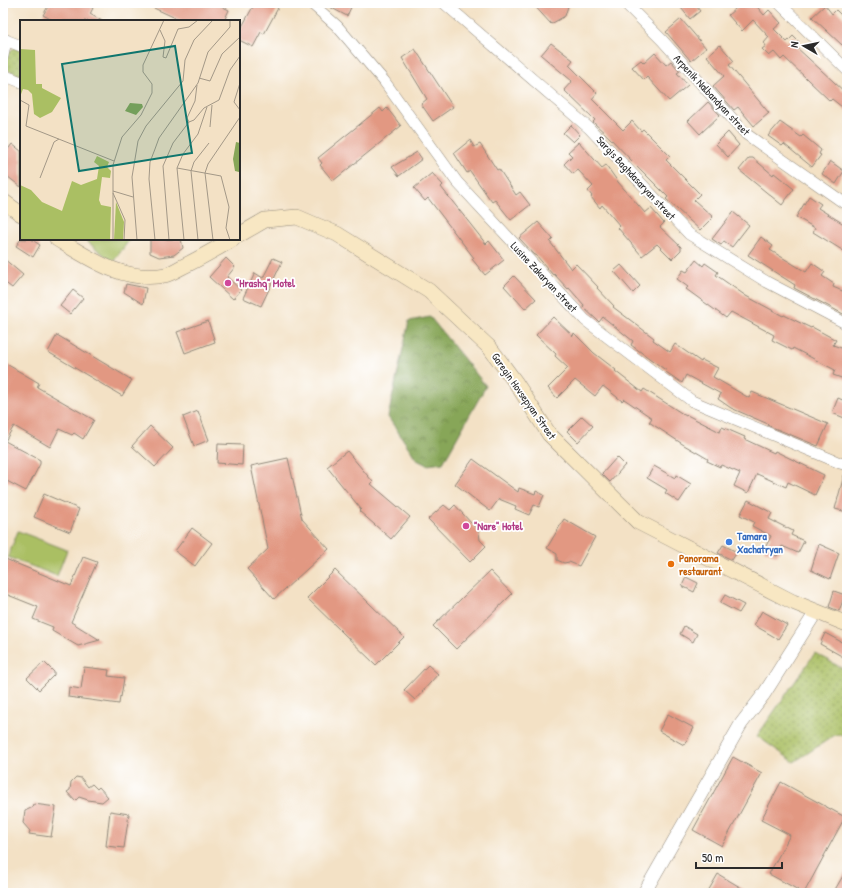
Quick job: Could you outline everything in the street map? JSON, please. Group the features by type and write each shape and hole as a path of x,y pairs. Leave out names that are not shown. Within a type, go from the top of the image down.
{"main road":[{"path":"3,201 20,213"},
{"name":"Garegin Hovsepyan Street","path":"240,234 265,220 297,217 337,234 429,291 490,348 549,434 638,522 752,582 816,612 847,624"},
{"path":"58,240 111,270 152,276 166,274 198,259 231,240"}],"street":[{"name":"Lusine Zakaryan street","path":"311,3 337,26 384,81 457,182 585,320 692,401 847,465"},
{"name":"Sargis Baghdasaryan street","path":"444,3 589,128 689,234 767,282 847,324"},
{"name":"Arpenik Nalbandyan street","path":"625,3 662,40 746,134 847,205"},
{"path":"779,3 847,70"},
{"path":"3,56 5,39 20,46"},
{"path":"3,75 20,82"},
{"path":"644,893 741,724 764,694 816,612"}],"green space":[{"path":"15,48 20,50 20,76 8,70 4,63 6,57 12,49"},
{"path":"85,240 129,240 113,262"},
{"path":"430,317 486,386 443,463 427,465 417,460 388,417 409,321"},
{"path":"18,531 67,550 57,576 8,557"},
{"path":"815,653 847,671 847,736 835,735 794,762 757,736"}],"building":[{"path":"50,3 84,3 93,8 90,14 100,20 52,20 43,15"},
{"path":"143,3 215,3 229,10 224,20 180,20"},
{"path":"255,3 270,3 278,8 264,34 261,32 253,47 240,40 240,30"},
{"path":"322,3 353,3 347,16"},
{"path":"532,3 569,3 565,16 551,24"},
{"path":"677,3 694,3 700,11 690,19"},
{"path":"742,3 754,3 764,15 769,10 781,23 774,29 787,42 793,36 799,42 795,46 847,94 847,111 832,99 830,101 784,57 781,60 774,52 769,56 762,49 766,46 764,43 769,37 753,20 742,31 728,15"},
{"path":"825,5 832,14 836,10 847,21 847,40 842,45 812,17"},
{"path":"681,19 706,48 691,61 666,32"},
{"path":"551,43 573,60 569,65 597,93 592,99 623,130 632,121 641,131 643,129 670,156 666,160 700,194 694,200 713,217 700,230 666,199 668,197 593,122 595,120 564,90 572,81 541,55"},
{"path":"720,45 734,61 729,65 769,113 754,126 738,107 734,110 713,86 724,76 707,56"},
{"path":"415,49 453,107 433,121 421,104 427,99 402,58"},
{"path":"655,53 666,65 671,61 680,71 677,73 688,85 669,101 647,77 644,80 632,67 641,60 644,63"},
{"path":"708,102 720,115 700,134 688,121"},
{"path":"380,108 383,112 387,108 401,126 333,181 320,165 322,163 318,158"},
{"path":"780,122 801,137 803,135 821,150 819,154 821,155 812,167 784,144 782,146 768,136"},
{"path":"571,125 580,135 573,142 563,133"},
{"path":"728,132 739,145 728,157 716,144"},
{"path":"470,140 474,147 480,144 516,195 520,192 530,205 511,220 495,200 492,202 470,171 467,173 454,153"},
{"path":"579,142 602,168 606,165 618,182 645,213 651,208 664,223 660,227 681,247 681,250 672,259 657,244 642,256 618,228 620,226 602,205 600,208 591,197 592,196 588,191 593,186 578,170 573,174 564,164 572,156 568,152"},
{"path":"12,144 20,150 20,186 3,173 3,156"},
{"path":"417,152 422,159 399,176 392,167"},
{"path":"749,158 753,158 773,175 774,173 794,189 782,205 739,170"},
{"path":"830,161 844,171 836,184 822,174"},
{"path":"432,173 443,185 441,187 486,244 489,241 504,260 485,275 472,259 474,258 428,198 425,201 414,188"},
{"path":"809,196 821,204 818,208 847,226 847,253 813,232 815,228 796,217"},
{"path":"733,212 749,225 732,247 724,241 721,245 712,239"},
{"path":"538,222 553,239 550,242 571,269 576,264 598,287 597,288 614,306 613,307 670,352 675,344 701,362 702,360 718,368 713,377 749,398 752,392 828,424 818,446 731,408 718,399 721,394 686,375 682,383 631,345 633,341 603,317 599,322 583,307 584,305 569,288 568,289 554,274 553,275 519,238"},
{"path":"761,237 773,246 770,250 806,272 812,263 825,272 822,276 834,284 833,287 847,293 847,316 794,288 795,285 748,255"},
{"path":"20,240 32,240 40,245 33,257 16,246"},
{"path":"150,240 181,240 183,248 174,255 159,257 150,253"},
{"path":"3,258 23,275 12,288 3,281"},
{"path":"226,258 235,267 227,277 241,290 233,299 209,277"},
{"path":"273,258 282,262 261,306 243,298 255,273 263,278"},
{"path":"696,260 703,266 705,263 718,272 716,275 746,296 783,316 784,315 811,328 812,327 836,340 833,345 847,350 847,380 833,375 835,370 793,348 792,350 772,340 774,335 731,312 726,318 686,289 688,287 677,279 683,270 687,272"},
{"path":"621,265 640,286 633,293 614,271"},
{"path":"514,276 536,299 525,309 504,286"},
{"path":"126,284 146,288 143,304 124,292"},
{"path":"73,290 83,298 70,314 60,306"},
{"path":"553,317 573,336 574,333 594,353 642,392 644,389 686,416 687,415 720,432 722,427 745,437 744,439 774,453 775,451 824,475 815,495 788,482 786,487 757,474 748,493 734,486 740,473 707,461 708,459 649,422 652,418 624,399 622,401 603,386 595,396 575,380 557,398 548,388 568,368 536,335"},
{"path":"208,321 215,342 185,353 177,332"},
{"path":"57,335 132,380 122,396 48,352"},
{"path":"3,362 39,383 37,387 94,420 83,439 74,433 72,435 59,429 50,447 14,426 5,441 40,460 40,464 26,491 3,479"},
{"path":"838,398 847,402 847,419 832,413"},
{"path":"198,411 209,440 194,446 183,417"},
{"path":"582,416 593,426 578,442 567,431"},
{"path":"150,426 173,448 155,467 132,446"},
{"path":"218,444 243,445 242,465 217,463"},
{"path":"347,451 373,482 371,484 410,517 391,539 359,511 361,509 327,467"},
{"path":"617,457 625,465 610,482 602,474"},
{"path":"288,458 302,519 329,549 274,599 247,569 268,549 251,466"},
{"path":"473,459 518,492 519,488 535,494 536,491 544,495 539,507 534,505 529,515 515,509 516,506 499,499 490,511 455,484"},
{"path":"654,466 675,478 676,475 691,484 679,502 665,493 667,490 647,478"},
{"path":"844,475 847,476 847,512 835,509"},
{"path":"44,494 79,509 70,532 34,517"},
{"path":"748,500 772,513 769,519 793,531 791,535 804,541 798,553 782,546 777,556 764,550 771,536 752,526 754,522 740,515"},
{"path":"444,505 450,510 455,505 479,532 480,540 486,546 470,562 428,519"},
{"path":"564,519 595,537 579,566 569,562 564,563 557,560 557,554 547,548"},
{"path":"192,528 212,543 195,566 175,551"},
{"path":"819,544 839,553 830,579 811,570"},
{"path":"723,545 737,552 732,560 718,553"},
{"path":"83,557 97,562 71,622 100,640 78,646 52,631 53,627 33,619 38,607 3,593 3,558 71,586"},
{"path":"335,570 404,637 376,665 307,598"},
{"path":"490,571 512,594 456,649 433,626"},
{"path":"686,577 698,583 694,592 682,586"},
{"path":"834,591 845,595 839,611 829,607"},
{"path":"725,595 744,605 739,613 720,603"},
{"path":"762,611 787,625 778,639 754,625"},
{"path":"684,626 697,634 693,642 680,634"},
{"path":"825,633 847,645 847,659 820,644"},
{"path":"44,662 54,672 54,675 39,690 27,678"},
{"path":"428,665 438,674 415,700 404,690"},
{"path":"84,667 109,670 108,676 124,678 119,704 68,697 69,687 81,689"},
{"path":"668,714 694,728 684,745 659,731"},
{"path":"733,757 762,773 722,846 693,830"},
{"path":"76,777 81,778 88,787 92,784 97,789 99,787 108,797 102,802 79,797 75,801 67,792 70,790 71,782"},
{"path":"781,782 845,817 804,893 769,874 790,835 761,820"},
{"path":"34,804 56,807 51,837 29,834 30,831 23,823 25,811 33,807"},
{"path":"110,811 129,814 124,848 106,846"},
{"path":"847,869 847,893 833,893"},
{"path":"718,874 750,893 707,893"}],"place":[{"name":"\"Hrashq\" Motel","path":"228,283"},
{"name":"\"Nare\" Hotel","path":"466,526"},
{"name":"Tamara Xachatryan","path":"729,542"},
{"name":"Panorama restaurant","path":"671,564"}]}
